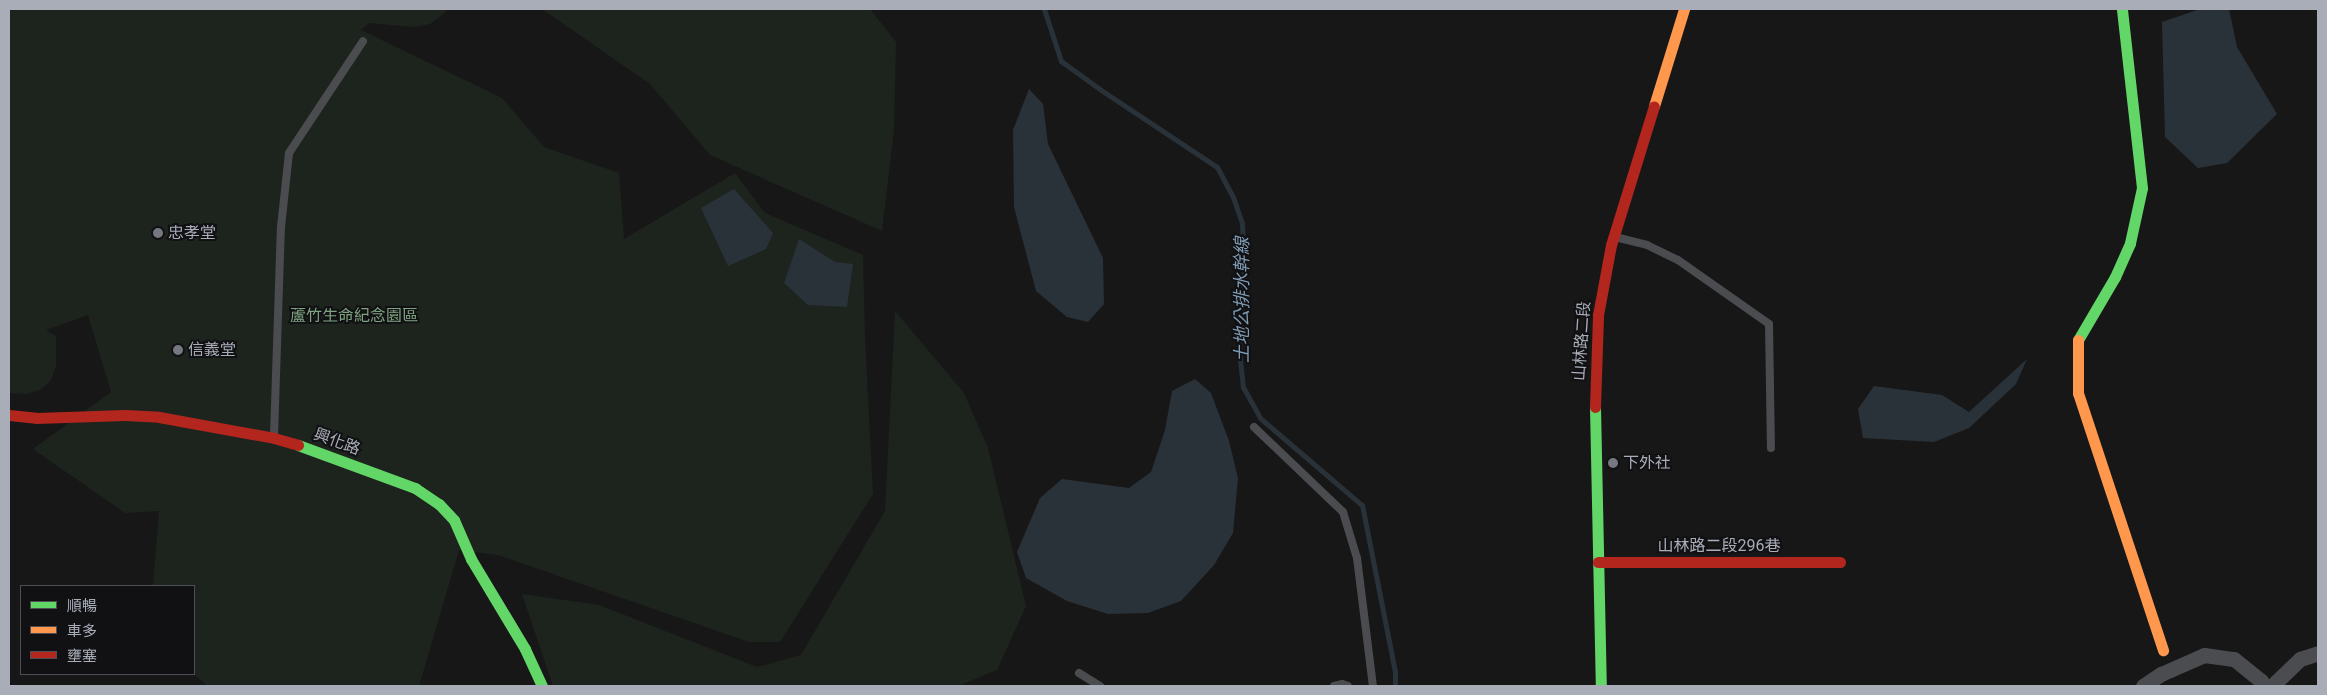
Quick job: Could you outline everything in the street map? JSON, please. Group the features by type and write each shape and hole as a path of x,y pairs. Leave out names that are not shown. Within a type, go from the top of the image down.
{"street":[{"name":"山林路二段","path":"1601,686 1595,364 1603,280 1613,237 1684,9"},
{"path":"2122,9 2142,188 2130,244 2115,277 2078,338 2078,393 2163,650"},
{"name":"興化路","path":"9,415 36,418 125,415 159,416 274,438 319,452 415,488 439,504 454,520 472,559 525,649 542,686"},
{"name":"山林路二段296巷","path":"1598,562 1840,562"},
{"path":"2272,686 2300,659 2318,653"},
{"path":"2143,686 2161,674 2204,655 2234,659 2261,681 2263,686"}],"lane":[{"path":"274,438 281,227 289,152 363,42"},
{"path":"1613,237 1647,245 1678,260 1769,324 1771,448"},
{"path":"1254,427 1343,512 1358,558 1373,686"},
{"path":"1078,673 1100,686"},
{"path":"1334,686 1342,684 1348,686"}],"green space":[{"name":"蘆竹生命紀念園區","path":"9,9 447,9 430,24 414,27 369,23 361,30 502,98 544,147 619,173 624,239 735,173 765,213 863,255 865,339 873,494 780,642 749,642 498,555 459,550 419,686 207,686 195,675 195,585 153,585 159,511 125,513 33,449 111,392 88,315 46,330 56,336 56,366 51,380 40,390 26,394 9,393"},
{"path":"542,9 870,9 896,42 894,130 882,231 710,155 650,84"},
{"path":"895,311 964,393 988,448 1026,606 997,670 958,686 553,686 522,594 599,605 757,667 801,655 885,511"}],"shaded area":[{"path":"2200,9 2229,9 2237,47 2277,114 2227,163 2198,168 2165,137 2162,22"},
{"path":"1029,89 1043,104 1048,144 1103,258 1104,304 1088,322 1067,317 1036,291 1014,207 1013,130"},
{"path":"734,189 773,233 766,249 728,266 701,208"},
{"path":"799,239 835,262 853,264 847,307 808,305 784,283"},
{"path":"2027,359 2016,384 1969,428 1934,442 1863,438 1858,409 1874,386 1942,395 1969,412"},
{"path":"1195,379 1211,393 1229,441 1238,478 1233,533 1214,565 1181,601 1148,613 1108,614 1067,601 1026,578 1017,552 1040,498 1062,479 1129,488 1151,472 1165,430 1172,391"}],"waterway":[{"name":"土地公排水幹線","path":"1044,9 1061,61 1101,90 1217,167 1233,197 1242,223 1244,277 1239,350 1243,387 1260,418 1362,505 1395,672 1395,686"}],"traffic: fast":[{"path":"2078,340 2115,277 2130,243 2142,188 2122,9"},
{"path":"1595,407 1601,686"},
{"path":"298,445 415,488 439,504 454,520 471,559 525,649 542,686"}],"traffic: slow":[{"path":"1654,106 1684,9"},
{"path":"2078,340 2078,393 2163,650"}],"traffic: jam":[{"path":"1595,407 1598,315 1611,245 1654,106"},
{"path":"9,415 36,418 125,415 159,417 274,438 298,445"},
{"path":"1598,562 1840,562"}],"place":[{"name":"忠孝堂","path":"158,233"},
{"name":"信義堂","path":"178,350"},
{"name":"下外社","path":"1613,463"}]}
